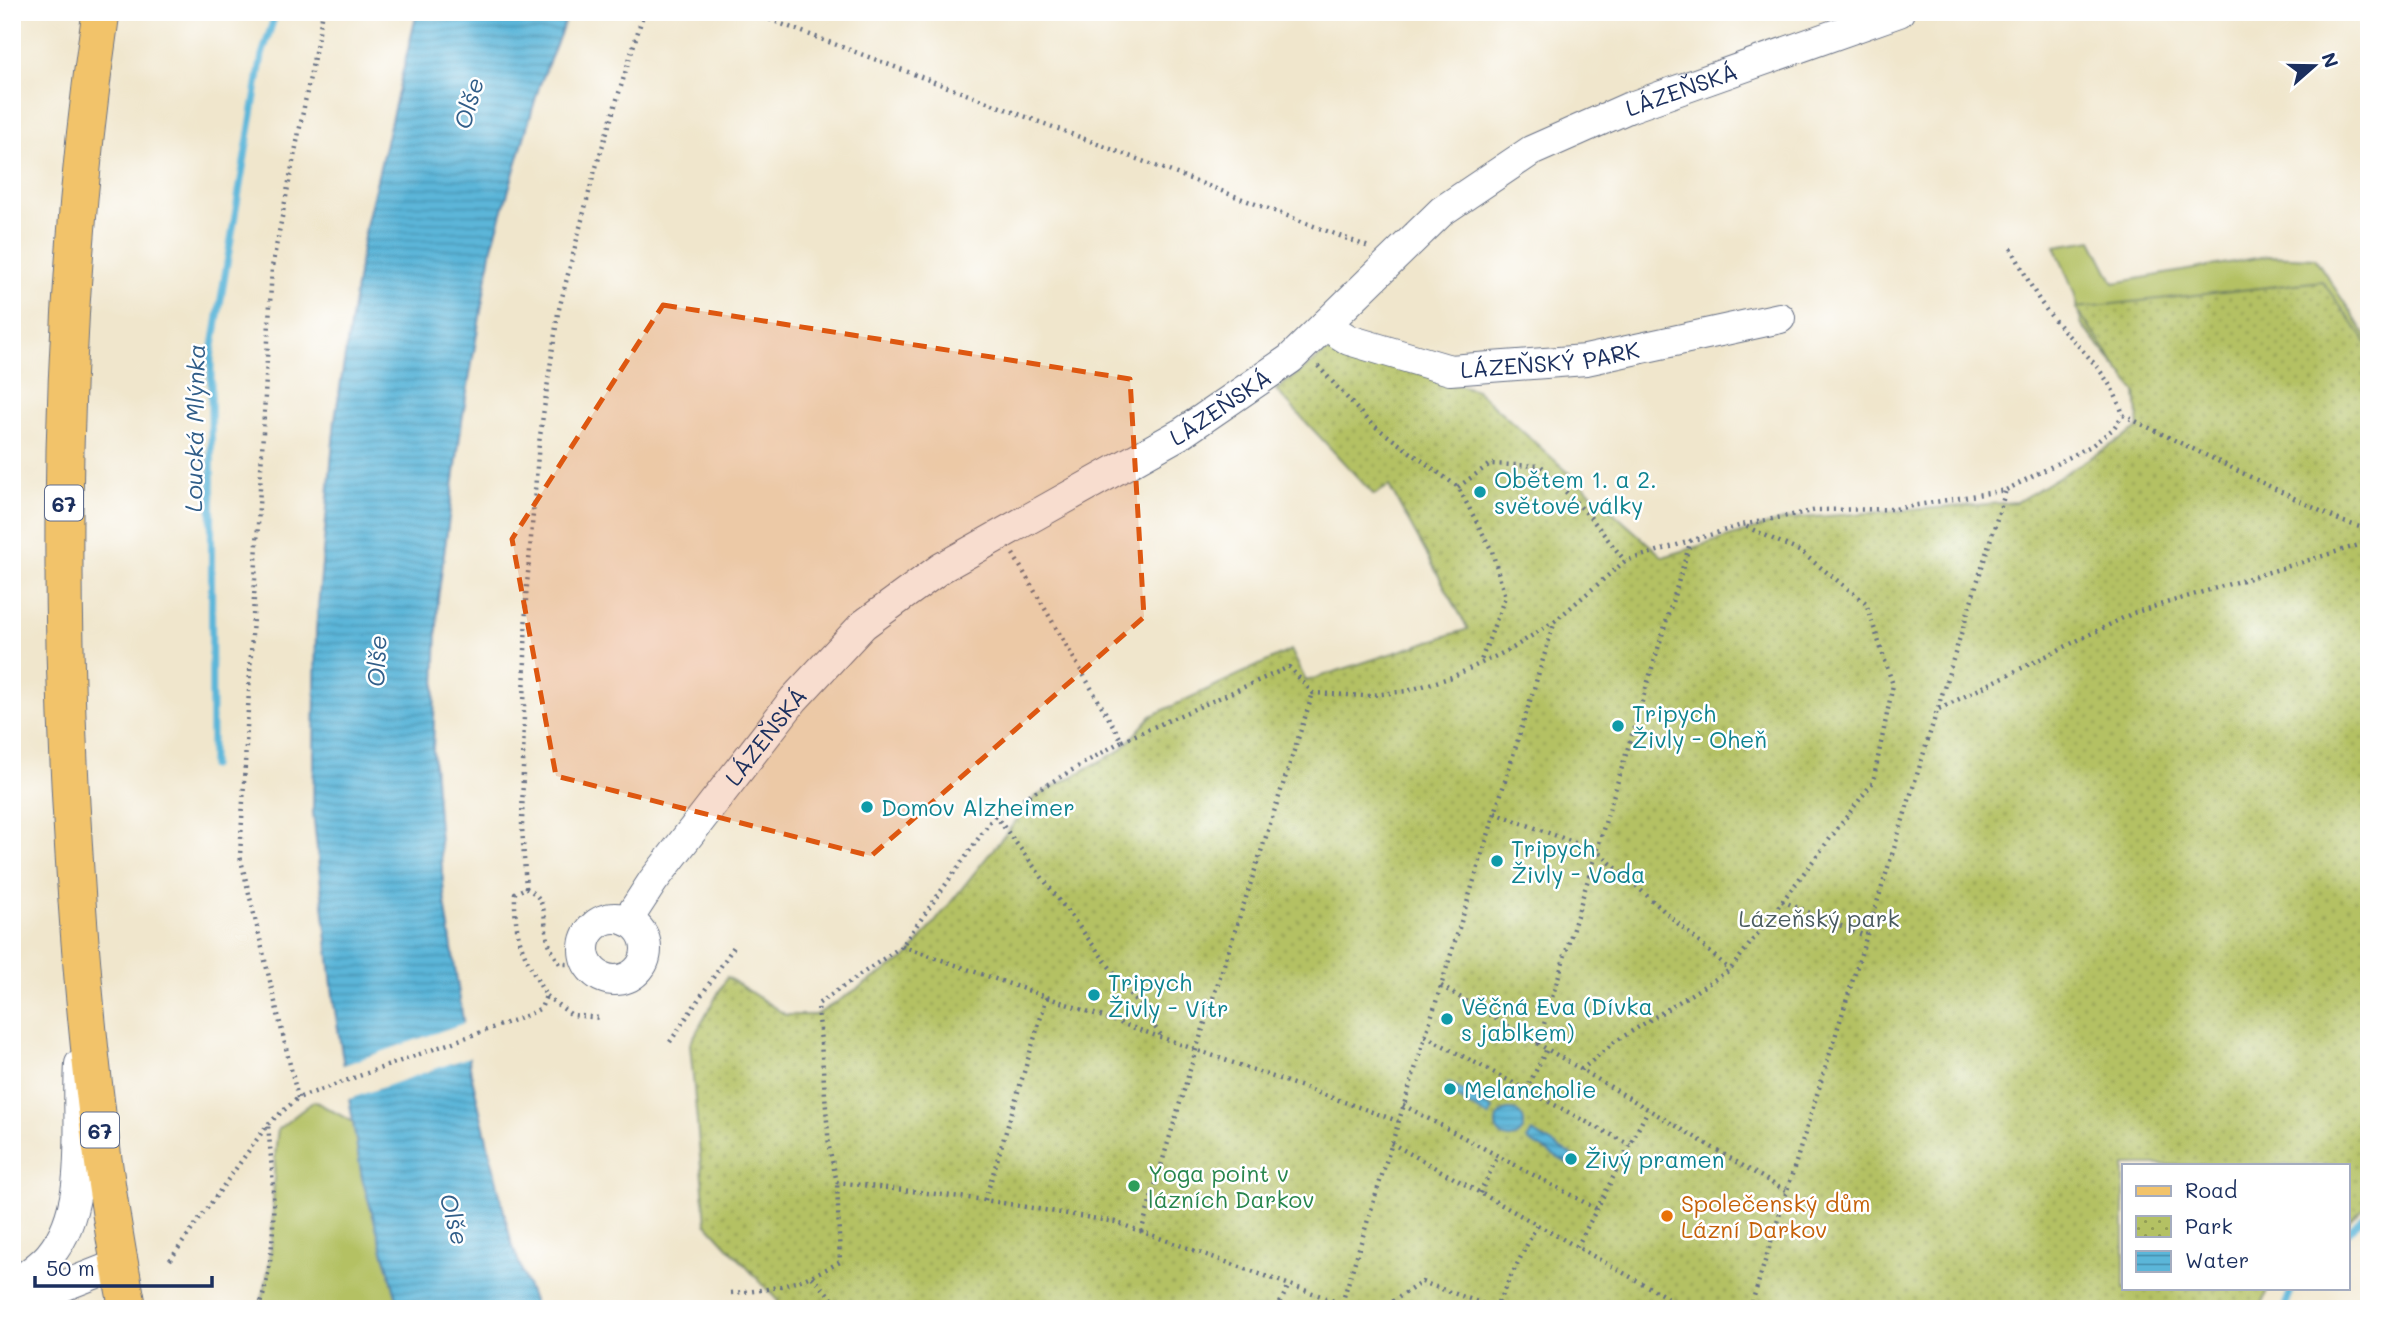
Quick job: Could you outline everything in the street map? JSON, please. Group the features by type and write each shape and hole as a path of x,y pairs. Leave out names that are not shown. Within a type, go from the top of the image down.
{"main road":[{"name":"67","path":"101,12 79,195 65,472 68,743 85,994 103,1156 128,1309"}],"street":[{"name":"LÁZEŇSKÁ","path":"628,921 653,881 794,699 863,625 941,568 1182,433 1301,347 1442,211 1531,150 1628,108 1899,12"},
{"name":"LÁZEŇSKÝ PARK","path":"1325,325 1349,340 1450,370 1586,360 1780,318"},
{"path":"609,919 628,921 643,935 646,945 642,965 626,979 606,979 587,964 584,945 592,928 609,919"},
{"path":"12,1286 49,1256 64,1234 76,1195 79,1164 77,1110 85,994"},
{"path":"12,1306 119,1264"}],"path":[{"path":"298,1098 240,856 272,267 323,12"},
{"path":"526,888 522,827 526,597 539,443 558,313 593,177 644,12"},
{"path":"750,12 1353,243 1397,255"},
{"path":"2011,248 2041,302 2102,369 2123,415 2342,521 2369,530"},
{"path":"1301,347 1369,422 1458,486 1492,551 1505,597 1480,664"},
{"path":"731,1293 772,1290 812,1277 840,1262 837,1182 829,1147 818,1004 902,946 995,815 1122,741 1289,667 1312,694 1365,696 1408,691 1452,677 1513,648 1556,620 1625,561 1742,525 1818,510 1894,509 2006,490 2091,446 2112,429 2123,415"},
{"path":"1458,486 1490,464 1541,466 1591,518 1625,561"},
{"path":"1750,1309 2006,490"},
{"path":"1581,1070 1613,1043 1730,970 1873,782 1892,685 1866,603 1801,552 1742,525"},
{"path":"1001,534 1122,741"},
{"path":"1538,1044 1691,540"},
{"path":"1938,709 2133,612 2369,542"},
{"path":"1342,1303 1556,620"},
{"path":"1141,1232 1196,1050 1312,694"},
{"path":"1495,813 1597,851 1730,970"},
{"path":"995,815 1163,1038"},
{"path":"526,888 539,895 545,908 549,943 560,964 587,964"},
{"path":"526,888 516,893 518,942 546,996 572,1014 599,1017"},
{"path":"1782,901 1866,936"},
{"path":"670,1042 735,945"},
{"path":"902,946 1398,1121"},
{"path":"1441,986 1787,1192"},
{"path":"170,1259 268,1124 298,1098 336,1082 528,1015 541,1008 546,996"},
{"path":"985,1200 1047,997"},
{"path":"1425,1036 1630,1145"},
{"path":"1526,1090 1547,1049"},
{"path":"1403,1105 1597,1209"},
{"path":"1577,1247 1648,1110"},
{"path":"259,1309 269,1280 275,1206 268,1124"},
{"path":"1391,1143 1685,1308"},
{"path":"1480,1193 1498,1156"},
{"path":"837,1182 985,1200 1115,1223 1357,1309"},
{"path":"1381,1309 1422,1282 1495,1308 1537,1225"},
{"path":"812,1277 842,1309"},
{"path":"1277,1309 1289,1285"}],"highlighted area":[{"path":"663,305 1130,379 1144,617 871,856 556,776 512,539"}],"green space":[{"path":"2092,240 2114,283 2268,256 2315,258 2369,340 2369,492 2137,392 2082,325 2074,292 2055,246"},
{"name":"Lázeňský park","path":"2322,281 2369,346 2369,1203 2350,1220 2350,1164 2122,1164 2122,1290 2269,1290 2261,1309 779,1309 778,1301 706,1223 690,1044 727,977 786,1015 816,1015 907,957 1035,797 1121,750 1151,716 1291,650 1306,681 1468,629 1389,486 1374,495 1276,390 1333,347 1476,390 1663,557 1787,519 2017,502 2139,428 2136,393 2076,308"},
{"path":"314,1101 353,1122 362,1178 400,1309 259,1309 269,1264 278,1129"}],"water":[{"name":"Olše","path":"417,12 569,12 539,87 492,247 462,421 438,599 433,750 444,895 471,1073 511,1241 536,1309 400,1309 362,1178 334,1004 313,812 316,630 335,419 365,230"},
{"path":"1449,1083 1493,1109 1489,1117 1444,1091"},
{"path":"1510,1110 1520,1114 1524,1124 1520,1134 1510,1138 1500,1134 1496,1124 1500,1114"},
{"path":"1532,1132 1577,1158 1572,1166 1527,1140"}],"pier":[{"path":"467,1022 472,1056 346,1100 341,1066"}],"waterway":[{"path":"12,37 16,12"},
{"name":"Loucká Mlýnka","path":"212,766 211,358 262,55 276,12"},
{"path":"2350,1229 2369,1213"},
{"path":"2284,1309 2291,1290"}],"place":[{"name":"Obětem 1. a 2. světové války","path":"1480,492"},
{"name":"Tripych Živly - Oheň","path":"1618,726"},
{"name":"Domov Alzheimer","path":"867,807"},
{"name":"Tripych Živly - Voda","path":"1497,861"},
{"name":"Tripych Živly - Vítr","path":"1094,995"},
{"name":"Věčná Eva (Dívka s jablkem)","path":"1447,1019"},
{"name":"Melancholie","path":"1450,1089"},
{"name":"Živý pramen","path":"1571,1159"},
{"name":"Yoga point v lázních Darkov","path":"1134,1186"},
{"name":"Společenský dům Lázní Darkov","path":"1667,1216"}]}
